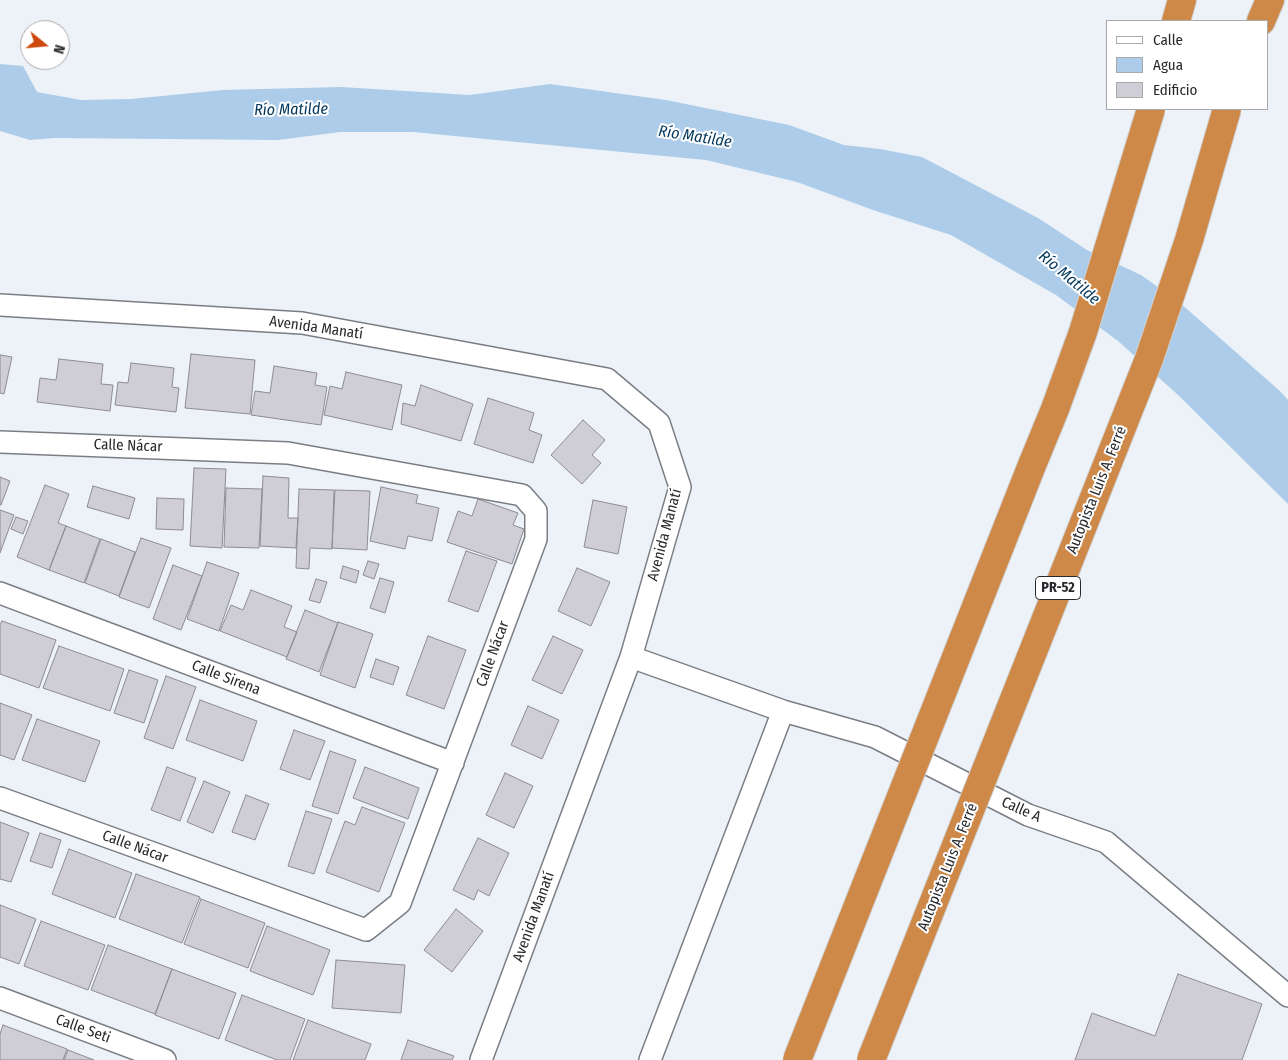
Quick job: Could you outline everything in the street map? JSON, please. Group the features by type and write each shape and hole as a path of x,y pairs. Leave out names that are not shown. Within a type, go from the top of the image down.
{"highway":[{"path":"1176,20 1182,0"},
{"path":"1248,20 1254,0"},
{"path":"1261,20 1270,0"},
{"path":"797,1060 1055,409 1088,315 1151,110"},
{"name":"Autopista Luis A. Ferré","path":"871,1060 1149,359 1189,240 1226,110"}],"street":[{"name":"Avenida Manatí","path":"0,305 302,323 606,379 659,423 680,487 631,657 481,1060"},
{"name":"Calle Nácar","path":"0,442 288,452 522,495 536,512 536,539 400,904 366,930 0,798"},
{"name":"Calle Sirena","path":"0,593 453,762"},
{"name":"Calle A","path":"631,657 783,711 875,736 1028,815 1106,842 1288,996"},
{"path":"650,1060 783,711"},
{"name":"Calle Seti","path":"0,998 165,1060"}],"water":[{"name":"Río Matilde","path":"0,64 20,66 20,70 25,70 37,92 81,100 131,99 223,90 341,87 470,95 550,84 666,100 789,125 844,145 880,149 922,157 1038,218 1087,250 1141,275 1179,302 1281,392 1288,400 1288,504 1177,394 1118,341 1056,295 951,235 873,210 797,182 706,160 413,132 340,132 278,140 54,138 30,140 0,131"}],"building":[{"path":"191,354 255,360 250,414 185,408"},
{"path":"0,355 12,357 4,394 0,393"},
{"path":"59,359 103,364 101,384 113,385 110,411 37,402 40,378 56,380"},
{"path":"131,363 174,368 172,387 179,388 176,412 115,405 118,382 128,383"},
{"path":"274,366 317,373 315,385 327,387 321,425 251,415 255,391 270,393"},
{"path":"346,372 402,385 392,430 324,415 330,386 342,389"},
{"path":"421,385 473,404 461,441 401,424 403,403 415,406"},
{"path":"488,398 534,413 529,430 542,435 533,463 474,444"},
{"path":"583,420 605,440 592,455 601,463 582,484 551,455"},
{"path":"194,468 226,469 222,548 190,546"},
{"path":"263,476 289,478 288,518 298,518 296,548 260,546"},
{"path":"0,477 10,481 1,505 0,505"},
{"path":"45,485 69,494 58,523 66,526 49,570 17,557"},
{"path":"93,486 135,498 129,519 87,507"},
{"path":"381,487 418,495 416,503 439,508 432,541 408,536 405,549 370,541"},
{"path":"226,488 262,489 259,548 224,547"},
{"path":"299,489 334,490 332,549 310,548 309,569 296,568"},
{"path":"335,490 370,491 367,550 332,548"},
{"path":"157,498 184,499 183,530 156,529"},
{"path":"478,499 518,513 513,525 524,529 512,564 447,542 458,511 472,516"},
{"path":"593,500 627,507 618,554 584,547"},
{"path":"0,510 14,515 0,553"},
{"path":"16,517 28,521 23,534 11,529"},
{"path":"66,526 100,539 84,583 49,570"},
{"path":"141,538 171,548 149,608 119,597"},
{"path":"101,539 135,552 119,596 85,583"},
{"path":"466,551 497,561 478,612 448,601"},
{"path":"368,561 379,564 374,579 363,575"},
{"path":"207,562 239,573 219,631 187,619"},
{"path":"173,565 202,576 181,630 153,619"},
{"path":"343,566 359,571 356,583 340,578"},
{"path":"577,568 610,582 591,626 558,611"},
{"path":"380,578 394,582 385,613 370,608"},
{"path":"316,579 327,582 320,603 309,600"},
{"path":"251,590 292,606 284,627 297,632 287,657 220,631 231,605 243,610"},
{"path":"305,610 338,623 319,672 286,659"},
{"path":"2,621 56,640 39,688 0,674 0,625"},
{"path":"338,622 373,634 355,688 320,675"},
{"path":"428,636 466,650 444,709 406,695"},
{"path":"553,636 583,650 562,694 532,680"},
{"path":"59,646 124,669 110,711 43,688"},
{"path":"376,659 399,667 393,685 370,677"},
{"path":"129,670 158,680 144,723 114,713"},
{"path":"166,676 196,687 173,749 144,738"},
{"path":"200,700 257,721 243,761 186,740"},
{"path":"0,703 32,715 14,760 0,755"},
{"path":"528,706 559,720 542,759 511,745"},
{"path":"37,719 100,741 85,782 22,760"},
{"path":"294,730 325,741 310,780 280,769"},
{"path":"330,751 356,760 338,814 312,806"},
{"path":"167,767 196,778 180,821 151,810"},
{"path":"365,767 419,788 408,819 353,798"},
{"path":"505,773 533,786 514,828 486,815"},
{"path":"204,781 230,792 213,833 187,822"},
{"path":"246,795 269,804 255,840 232,832"},
{"path":"362,807 405,823 379,892 326,872 345,821 355,825"},
{"path":"306,811 332,819 314,874 288,866"},
{"path":"0,822 29,833 11,882 0,879"},
{"path":"40,833 61,840 52,868 30,861"},
{"path":"478,838 509,853 489,896 478,890 474,900 453,890"},
{"path":"69,849 132,873 115,918 52,894"},
{"path":"136,874 200,897 182,943 119,919"},
{"path":"201,899 265,923 248,968 184,944"},
{"path":"0,905 36,919 19,964 0,957"},
{"path":"456,909 483,931 452,972 424,950"},
{"path":"41,921 105,945 88,990 24,966"},
{"path":"267,926 330,950 313,995 250,971"},
{"path":"108,945 172,969 155,1014 91,990"},
{"path":"336,960 405,965 401,1013 332,1008"},
{"path":"172,969 236,993 219,1039 155,1015"},
{"path":"1178,974 1262,1004 1242,1060 1075,1060 1092,1013 1155,1036"},
{"path":"242,995 305,1019 290,1060 277,1060 225,1040"},
{"path":"308,1020 371,1044 365,1060 293,1060"},
{"path":"3,1025 67,1049 63,1060 0,1060 0,1034"},
{"path":"408,1040 454,1056 452,1060 401,1060"},
{"path":"68,1050 94,1060 64,1060"}]}
